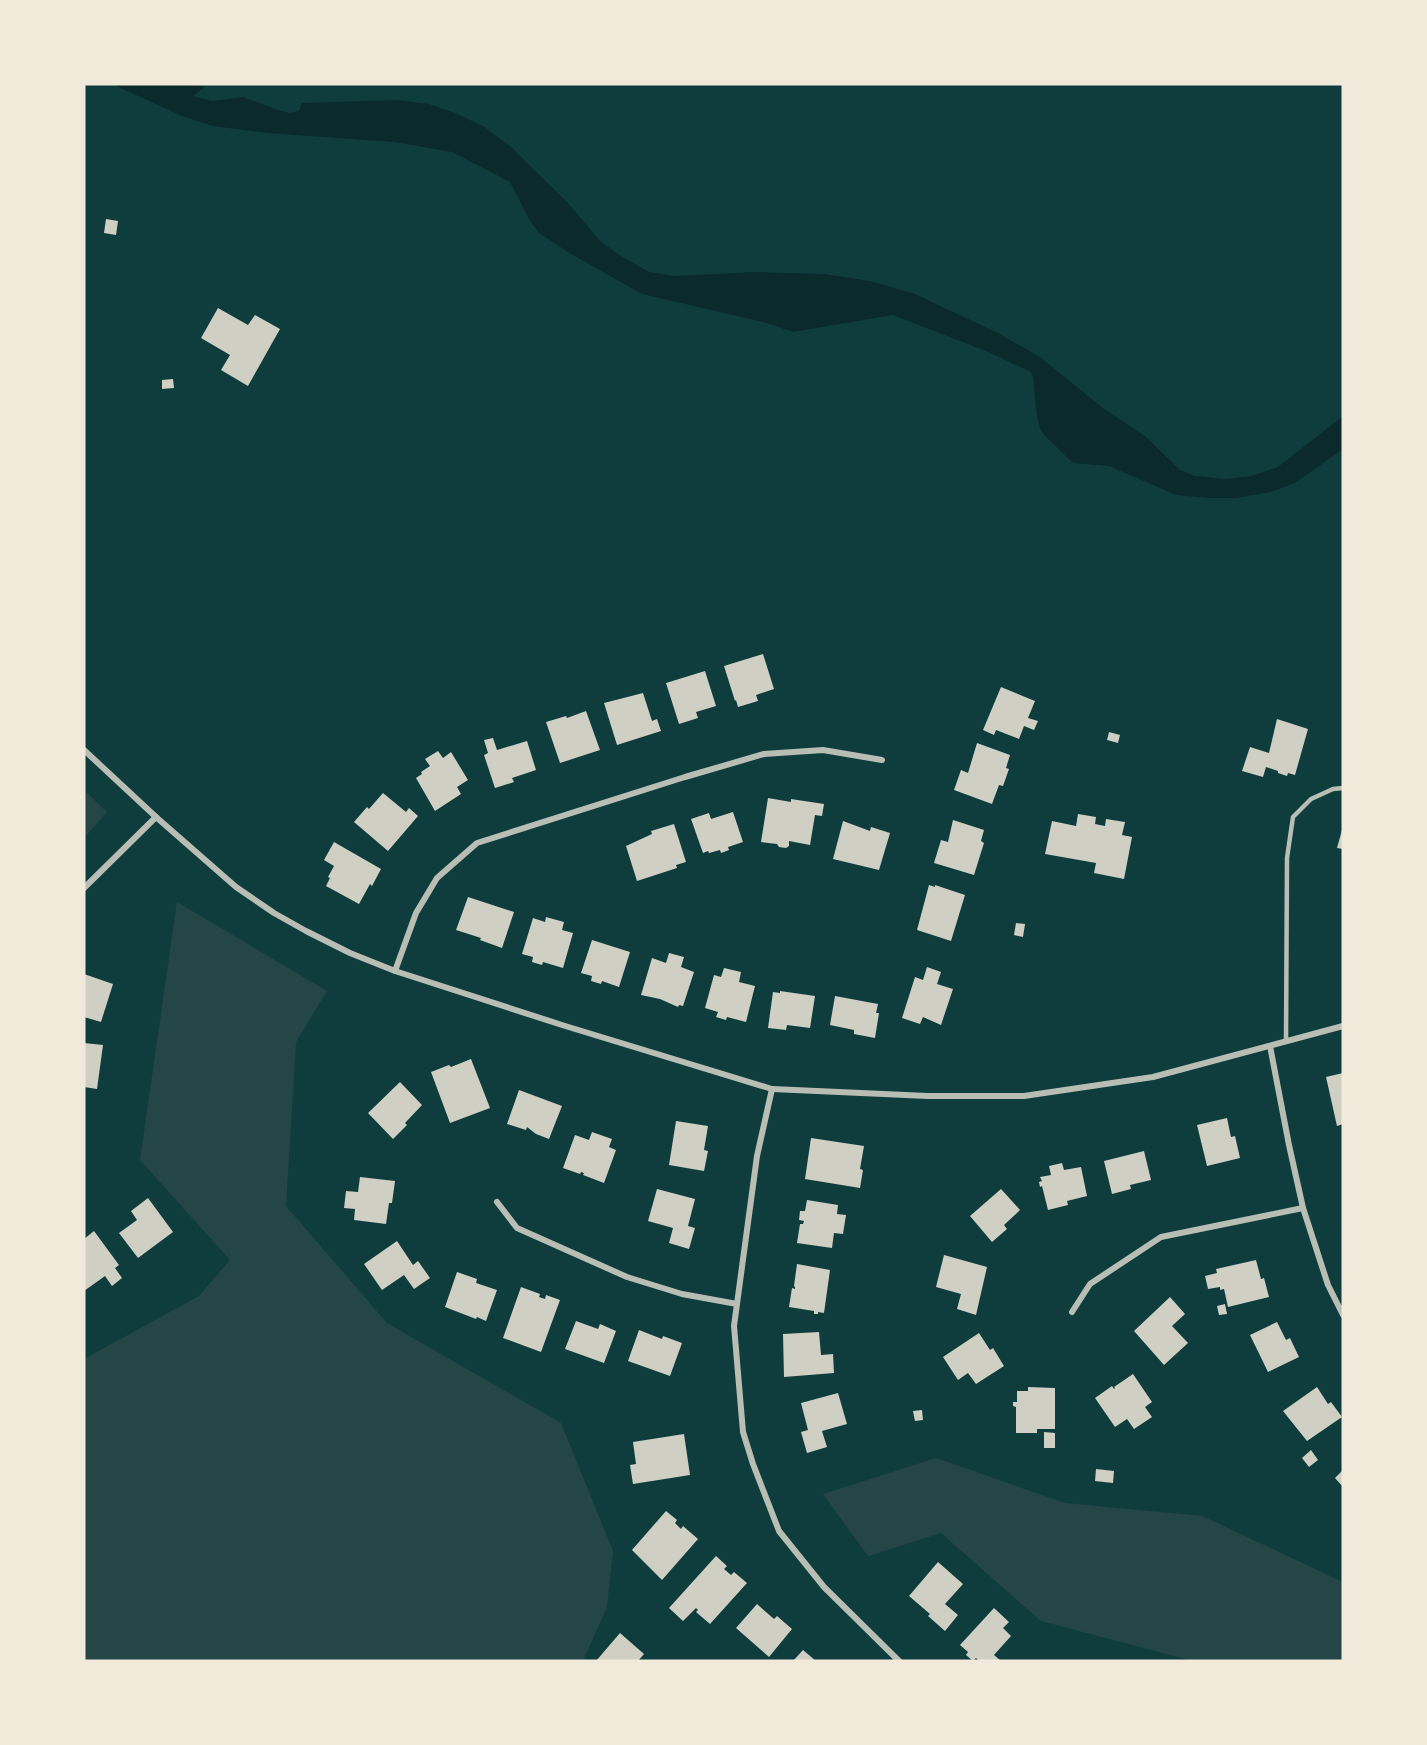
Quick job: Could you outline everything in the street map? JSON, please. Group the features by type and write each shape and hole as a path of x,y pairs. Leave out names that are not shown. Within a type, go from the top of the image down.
{"street":[{"path":"84,750 236,887 306,932 395,971 772,1089 928,1096 1024,1096 1153,1077 1343,1026"},
{"path":"395,971 416,913 437,878 477,843 764,754 823,750 882,760"},
{"path":"84,888 156,817"},
{"path":"1270,1046 1288,1145 1303,1208 1328,1285 1343,1315"},
{"path":"772,1089 757,1156 734,1326 743,1432 779,1531 824,1587 899,1661"},
{"path":"497,1202 517,1228 627,1276 682,1294 736,1304"},
{"path":"1072,1312 1090,1284 1161,1237 1303,1208"}],"lane":[{"path":"1286,1041 1287,858 1293,817 1311,799 1333,789 1343,788"}],"shaded area":[{"path":"112,84 195,84 205,87 193,96 213,101 243,97 290,113 299,111 302,103 397,100 429,104 483,126 511,147 568,203 600,241 649,272 675,276 755,272 824,274 870,281 915,294 998,333 1040,357 1104,409 1145,436 1180,470 1195,476 1226,479 1252,476 1278,467 1343,416 1343,449 1295,483 1271,492 1236,498 1176,495 1109,466 1073,463 1044,435 1040,428 1031,372 986,351 893,315 793,332 767,323 642,294 539,233 530,221 510,182 452,152 394,142 267,133 213,126 182,116"},
{"path":"84,790 107,812 84,838"},
{"path":"177,902 327,991 296,1042 286,1206 387,1323 561,1423 613,1551 607,1607 583,1661 84,1661 84,1359 199,1296 230,1260 140,1160"},
{"path":"936,1458 1065,1503 1202,1516 1343,1582 1343,1661 1193,1661 1041,1621 941,1533 868,1556 823,1494"}],"building":[{"path":"106,219 118,221 116,235 104,233"},
{"path":"218,308 248,325 255,315 280,329 248,386 221,370 230,355 201,338"},
{"path":"173,379 174,388 162,389 162,380"},
{"path":"763,654 774,689 756,695 758,701 738,707 724,666"},
{"path":"705,671 716,706 696,712 698,718 679,724 666,683"},
{"path":"1001,687 1035,701 1028,718 1038,721 1034,730 1024,726 1019,739 996,730 994,735 983,730"},
{"path":"643,693 652,721 657,719 661,731 617,745 604,703"},
{"path":"586,711 600,750 560,763 546,722"},
{"path":"1277,719 1308,729 1295,775 1288,773 1287,776 1266,767 1263,777 1242,771 1250,747 1269,753"},
{"path":"1109,732 1120,735 1118,743 1107,740"},
{"path":"493,738 497,750 527,741 536,770 512,778 514,782 495,788 484,755 488,753 484,740"},
{"path":"977,743 1010,755 1006,768 1009,769 1003,786 999,785 992,804 954,790 961,770 968,773"},
{"path":"438,751 443,758 451,752 468,780 457,787 461,794 435,811 416,778 430,766 425,759"},
{"path":"383,793 406,812 409,808 418,816 388,851 354,822"},
{"path":"768,798 824,804 822,816 815,815 810,845 789,841 789,846 786,848 761,842"},
{"path":"733,812 743,842 728,847 729,850 721,853 720,850 703,853 691,819 709,813 711,819"},
{"path":"1078,814 1096,817 1095,824 1105,826 1106,819 1125,822 1122,835 1132,837 1124,879 1094,873 1096,863 1045,854 1052,821 1076,826"},
{"path":"953,820 984,830 981,841 984,843 974,875 934,863 941,840 948,842"},
{"path":"843,821 870,831 871,827 890,833 879,870 833,859"},
{"path":"674,824 686,862 676,865 677,868 637,881 626,846 652,834 651,831"},
{"path":"1343,830 1343,849 1337,848"},
{"path":"334,842 381,869 359,904 326,886 334,866 324,860"},
{"path":"929,885 965,895 951,941 917,930"},
{"path":"468,897 514,912 502,948 456,930"},
{"path":"546,917 564,922 562,930 573,933 563,968 543,962 542,965 532,962 533,957 522,954 533,918 545,922"},
{"path":"1016,923 1025,924 1023,937 1014,935"},
{"path":"592,940 630,952 619,987 602,981 601,984 591,981 592,976 581,973"},
{"path":"669,953 684,957 681,967 694,972 683,1006 678,1007 660,999 641,995 652,958 666,963"},
{"path":"927,967 941,972 937,984 953,989 941,1025 923,1017 920,1024 902,1018 915,977 923,980"},
{"path":"724,968 741,972 739,982 755,986 746,1022 727,1017 726,1020 716,1017 718,1012 705,1008 714,975 721,977"},
{"path":"84,974 113,984 101,1022 84,1017"},
{"path":"780,991 815,996 810,1028 787,1025 786,1030 768,1028 773,992 780,993"},
{"path":"835,996 878,1004 875,1038 854,1034 854,1030 830,1025"},
{"path":"84,1043 103,1045 97,1089 84,1087"},
{"path":"471,1059 490,1108 450,1123 431,1072"},
{"path":"1343,1073 1343,1124 1337,1126 1326,1077"},
{"path":"400,1082 422,1105 393,1139 368,1113"},
{"path":"519,1090 562,1106 549,1139 536,1134 527,1127 526,1130 507,1124"},
{"path":"1227,1118 1231,1137 1235,1136 1240,1158 1207,1166 1197,1125"},
{"path":"676,1121 708,1126 704,1150 708,1151 704,1171 669,1165"},
{"path":"592,1132 612,1139 609,1147 616,1150 604,1183 583,1175 584,1173 580,1174 563,1168 575,1135 589,1140"},
{"path":"811,1138 864,1146 860,1169 863,1170 860,1188 805,1179"},
{"path":"1144,1151 1151,1180 1130,1185 1131,1189 1112,1194 1104,1161"},
{"path":"1062,1163 1064,1170 1081,1167 1087,1196 1067,1201 1068,1205 1048,1210 1042,1186 1040,1187 1039,1182 1042,1181 1040,1177 1051,1175 1049,1166"},
{"path":"360,1177 395,1181 386,1224 354,1220 355,1209 344,1208 346,1191 358,1192"},
{"path":"657,1189 695,1199 688,1226 695,1228 689,1249 669,1243 673,1228 648,1221"},
{"path":"1001,1189 1020,1210 1004,1225 1007,1229 992,1242 970,1216"},
{"path":"148,1198 173,1232 138,1258 119,1233 137,1220 131,1211"},
{"path":"807,1200 838,1205 837,1214 846,1215 843,1234 834,1233 832,1248 797,1243 800,1224 804,1221 799,1220 800,1211 805,1211"},
{"path":"94,1231 119,1265 115,1268 122,1278 112,1286 105,1276 84,1291 84,1239"},
{"path":"397,1241 413,1265 418,1261 430,1278 414,1289 404,1275 382,1290 364,1264"},
{"path":"944,1255 987,1267 976,1315 957,1309 961,1294 936,1287"},
{"path":"1256,1260 1269,1297 1228,1307 1224,1289 1220,1290 1220,1287 1208,1289 1205,1276 1217,1273 1216,1269"},
{"path":"797,1264 830,1270 824,1313 814,1314 814,1311 789,1307 792,1288 795,1289"},
{"path":"457,1272 477,1279 476,1283 497,1290 486,1321 445,1307"},
{"path":"521,1287 540,1294 539,1297 545,1299 546,1295 560,1300 541,1352 503,1338"},
{"path":"1170,1297 1185,1314 1172,1326 1188,1343 1164,1365 1134,1331"},
{"path":"1225,1304 1227,1314 1219,1315 1217,1306"},
{"path":"576,1321 598,1329 600,1324 616,1331 604,1363 565,1349"},
{"path":"1277,1322 1286,1340 1290,1338 1299,1357 1268,1372 1250,1335"},
{"path":"639,1330 662,1339 663,1336 682,1343 670,1376 628,1361"},
{"path":"819,1332 821,1355 833,1354 834,1373 784,1377 783,1334"},
{"path":"979,1333 990,1350 993,1348 1004,1366 976,1384 968,1373 958,1380 943,1357"},
{"path":"1133,1374 1152,1402 1145,1407 1152,1417 1134,1429 1127,1419 1115,1427 1095,1398 1112,1386 1114,1389"},
{"path":"1028,1387 1055,1388 1055,1429 1037,1429 1037,1433 1016,1433 1016,1407 1013,1406 1013,1402 1017,1402 1017,1391 1028,1391"},
{"path":"1317,1387 1328,1404 1331,1402 1342,1417 1307,1441 1283,1411"},
{"path":"838,1393 847,1424 822,1431 827,1447 807,1453 801,1432 808,1430 801,1403"},
{"path":"922,1410 923,1420 915,1421 913,1411"},
{"path":"1044,1432 1055,1433 1055,1448 1044,1448"},
{"path":"684,1434 690,1475 633,1484 630,1465 636,1464 633,1442"},
{"path":"1311,1450 1318,1460 1309,1467 1302,1458"},
{"path":"1096,1469 1114,1471 1113,1483 1095,1481"},
{"path":"1343,1470 1343,1487 1335,1478"},
{"path":"666,1511 677,1520 675,1523 681,1529 683,1526 698,1539 662,1580 632,1550"},
{"path":"716,1556 727,1566 724,1569 731,1575 734,1572 747,1583 710,1624 696,1612 698,1610 696,1608 683,1621 669,1608"},
{"path":"938,1562 963,1584 945,1604 958,1615 945,1631 909,1596"},
{"path":"757,1604 774,1619 777,1616 792,1629 769,1657 736,1628"},
{"path":"994,1608 1009,1622 1003,1628 1011,1636 994,1655 1001,1661 979,1661 976,1658 973,1661 960,1645"},
{"path":"620,1633 644,1654 638,1661 596,1661"},
{"path":"803,1650 816,1661 793,1661"}]}
